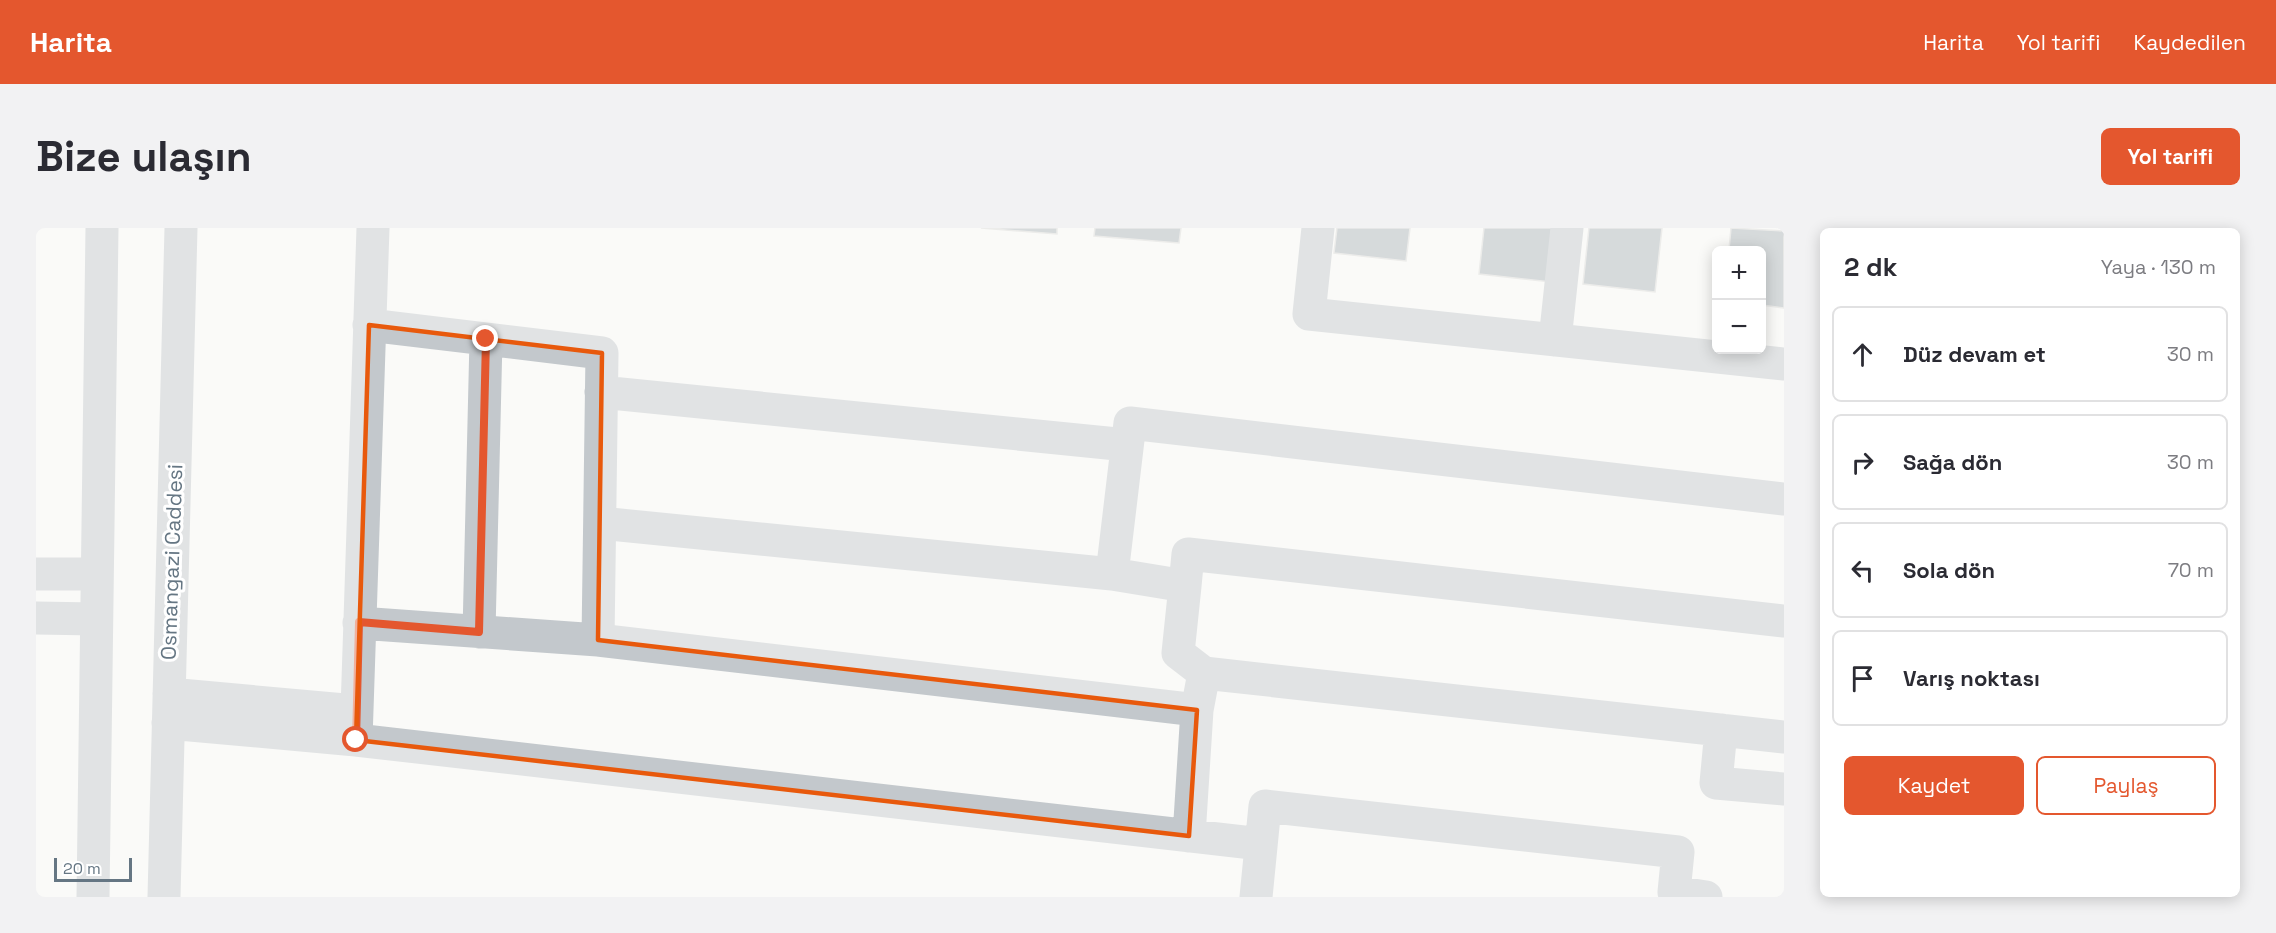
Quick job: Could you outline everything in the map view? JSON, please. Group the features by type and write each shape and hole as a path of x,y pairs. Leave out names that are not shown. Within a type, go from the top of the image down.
{"street":[{"path":"93,897 102,228"},
{"name":"Osmangazi Caddesi","path":"164,897 181,228"},
{"path":"356,725 373,228"},
{"path":"1318,228 1309,314 1784,364"},
{"path":"1555,340 1567,228"},
{"path":"369,325 602,352 598,640"},
{"path":"479,632 486,339"},
{"path":"601,392 1128,445"},
{"path":"1112,574 1130,423 1784,499"},
{"path":"600,523 1112,574 1185,586"},
{"path":"1784,621 1188,554 1178,653 1204,673 1784,737"},
{"path":"36,574 98,574"},
{"path":"36,618 96,619"},
{"path":"359,622 598,640 1197,710"},
{"path":"1189,836 1197,710 1204,673"},
{"path":"168,709 356,725 1261,844"},
{"path":"1721,730 1716,783 1784,789"},
{"path":"1256,897 1265,806 1678,852 1674,892 1706,897"}],"highlighted area":[{"path":"369,325 602,353 598,640 1197,710 1189,836 356,740"}],"building":[{"path":"981,228 1057,228 1057,234"},
{"path":"1095,228 1181,228 1179,243 1094,236"},
{"path":"1337,228 1410,228 1406,261 1334,253"},
{"path":"1484,228 1557,228 1551,282 1479,274"},
{"path":"1589,228 1662,228 1655,292 1583,284"},
{"path":"1731,228 1784,231 1784,308 1766,306 1766,246 1729,246"}],"route":[{"path":"356,740 359,622 479,632 486,339"}]}
